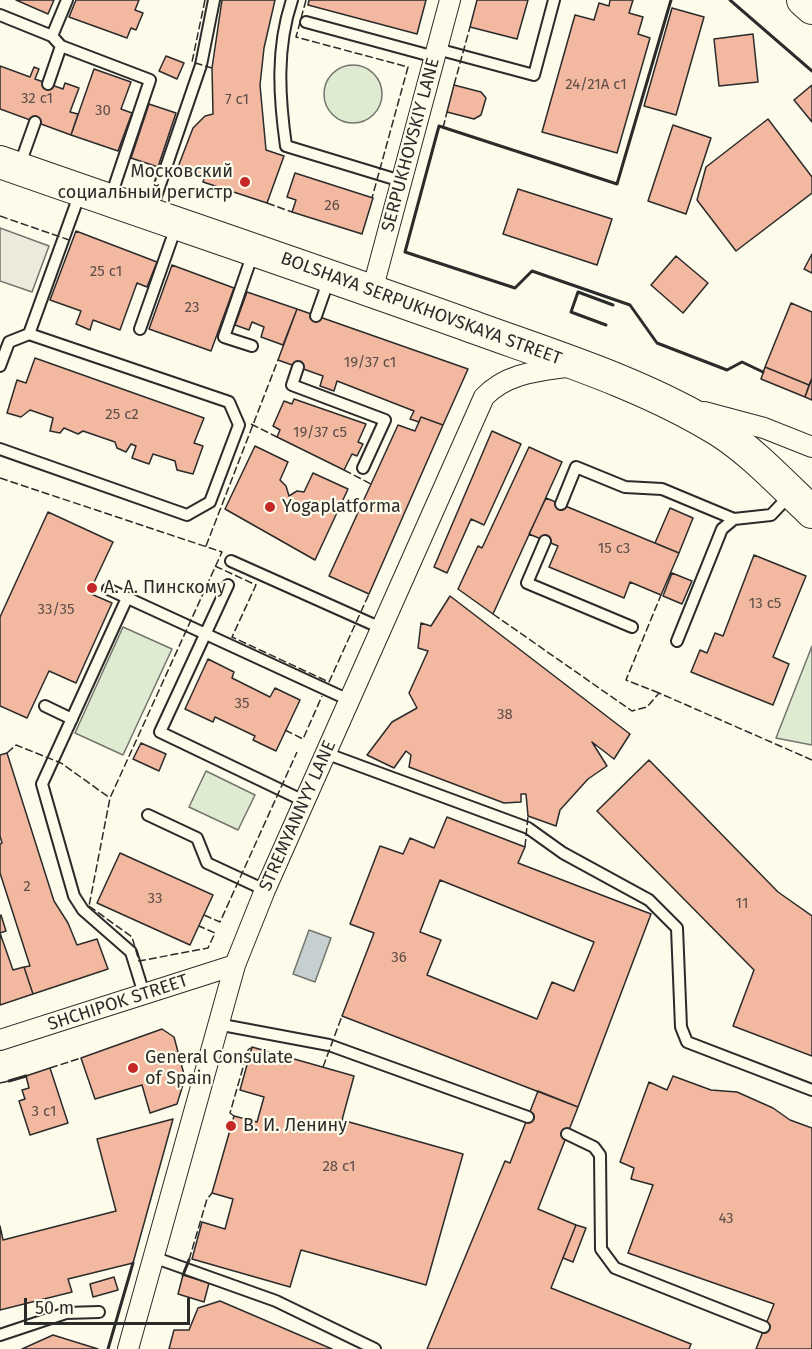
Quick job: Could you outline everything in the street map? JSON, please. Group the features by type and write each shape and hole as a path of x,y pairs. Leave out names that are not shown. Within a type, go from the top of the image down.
{"main road":[{"path":"803,0 812,8"},
{"name":"BOLSHAYA SERPUKHOVSKAYA STREET","path":"9,166 372,291 577,365 672,403 723,433 802,503"}],"street":[{"name":"SERPUKHOVSKIY LANE","path":"372,291 450,0"},
{"name":"STREMYANNYY LANE","path":"128,1349 235,965 325,753 484,397 496,384 523,373 577,365"},
{"path":"672,403 764,428 812,447"},
{"name":"SHCHIPOK STREET","path":"0,1041 235,965"}],"lane":[{"path":"52,36 67,0"},
{"path":"140,329 214,0"},
{"path":"292,0 280,52 280,99 286,146 401,181"},
{"path":"306,22 534,75 554,0"},
{"path":"0,15 52,36 61,46 150,80 29,334"},
{"path":"48,84 61,46"},
{"path":"9,166 35,122"},
{"path":"252,346 224,337 255,250"},
{"path":"316,316 330,276"},
{"path":"0,366 9,342 29,334 229,402 239,425 210,502 187,515 0,449"},
{"path":"298,367 292,385 385,420 363,468"},
{"path":"561,504 576,467 625,487 662,489 734,519 771,515 802,503"},
{"path":"677,641 722,529 734,519"},
{"path":"545,541 527,583 632,627"},
{"path":"231,561 381,628"},
{"path":"228,585 160,732 304,801"},
{"path":"108,589 349,700"},
{"path":"127,598 42,784 74,896 83,910 131,952 144,994"},
{"path":"45,706 72,719"},
{"path":"325,753 528,828 563,853 649,900 677,928 681,1027 687,1042 812,1090"},
{"path":"148,814 197,838 207,862 265,890"},
{"path":"218,1024 329,1045 528,1117"},
{"path":"567,1134 594,1146 600,1155 601,1249 615,1268 764,1327"},
{"path":"153,1257 276,1301 375,1349"},
{"path":"0,1335 66,1313 99,1312"}],"green space":[{"path":"347,65 359,65 369,69 378,78 382,100 374,115 359,123 347,123 337,119 328,110 324,100 324,88 328,78 337,69"},
{"path":"123,627 172,649 123,755 75,733"},
{"path":"812,646 812,745 776,738"},
{"path":"206,771 255,795 238,830 189,807"}],"shaded area":[{"path":"0,228 49,246 32,292 0,281"},
{"path":"309,930 331,938 315,982 293,974"}],"building":[{"path":"16,0 54,0 48,14"},
{"path":"76,0 139,0 135,10 143,13 136,30 131,28 127,38 69,17"},
{"path":"222,0 275,0 264,48 260,85 266,150 284,156 267,203 203,182 205,176 178,167 193,128 205,116 213,114 212,68"},
{"path":"309,0 426,0 417,34 308,5"},
{"path":"477,0 528,0 517,39 470,27"},
{"path":"610,0 633,0 629,13 643,17 638,34 650,38 617,153 542,132 575,15 594,20 599,3 609,6"},
{"path":"672,8 704,17 676,115 644,106"},
{"path":"753,34 758,82 719,86 714,39"},
{"path":"166,56 184,63 177,79 159,71"},
{"path":"0,66 30,77 34,67 39,69 35,79 63,89 65,83 79,88 70,112 78,114 71,135 0,109"},
{"path":"94,69 131,82 121,109 132,113 118,151 71,135"},
{"path":"454,85 481,92 486,98 481,115 474,119 447,112"},
{"path":"812,85 812,122 794,100"},
{"path":"149,104 176,113 158,167 131,158"},
{"path":"768,119 812,177 812,193 736,251 697,200 706,167"},
{"path":"673,125 711,138 686,214 648,201"},
{"path":"295,173 373,198 362,234 292,212 296,200 287,197"},
{"path":"518,189 612,219 597,265 503,234"},
{"path":"76,231 157,262 147,287 137,283 120,330 93,320 90,330 76,324 81,311 50,300"},
{"path":"812,254 812,273 804,269"},
{"path":"676,256 708,283 683,313 651,285"},
{"path":"172,265 234,288 211,351 149,329"},
{"path":"247,292 297,309 283,345 261,337 264,327 252,322 249,330 235,325"},
{"path":"791,303 812,312 812,378 809,385 765,367"},
{"path":"297,309 468,369 443,425 421,417 419,422 410,419 414,411 337,381 334,391 320,386 323,376 278,360"},
{"path":"35,358 204,418 194,443 203,446 193,474 177,470 175,461 153,454 149,464 132,458 136,446 131,444 126,452 117,448 115,442 83,431 78,434 64,428 60,433 50,431 53,418 30,410 21,417 7,413 17,380 26,383"},
{"path":"765,367 809,385 805,397 761,379"},
{"path":"812,378 812,400 805,397"},
{"path":"294,399 366,424 358,442 363,444 357,456 352,454 344,470 277,437 280,430 273,426 284,401 292,404"},
{"path":"421,417 443,425 369,594 329,576 398,425 415,431"},
{"path":"492,431 521,444 484,525 471,519 447,573 434,567"},
{"path":"255,446 288,462 280,480 286,486 289,496 297,491 304,492 313,473 348,489 315,560 225,509"},
{"path":"529,447 562,462 493,614 458,589 478,546 482,548"},
{"path":"546,498 679,553 661,595 630,582 624,598 549,567 558,546 529,534"},
{"path":"670,508 693,518 679,553 655,543"},
{"path":"48,512 113,542 89,593 112,603 76,683 49,671 27,718 0,706 0,617"},
{"path":"754,555 806,576 773,657 789,664 773,705 691,672 700,650 707,653 715,633 723,636"},
{"path":"672,573 692,581 682,604 663,596"},
{"path":"450,596 630,734 614,759 592,742 607,766 588,779 560,810 556,826 528,816 526,794 521,794 521,802 504,803 409,767 411,755 406,751 394,768 367,755 392,722 417,708 409,693 428,651 418,648 421,623 431,626"},
{"path":"208,659 234,672 232,678 270,697 275,688 300,700 276,751 253,740 255,736 215,717 213,722 185,709"},
{"path":"141,743 166,754 159,771 133,759"},
{"path":"7,753 54,901 68,923 77,945 97,939 108,969 33,994 24,967 30,966 0,873 0,844 2,843 0,836 0,755"},
{"path":"649,760 778,892 812,916 812,1056 733,1026 754,970 597,811"},
{"path":"447,817 525,847 518,863 651,914 578,1107 342,1016 374,933 350,924 380,846 403,854 410,838 434,848","holes":["440,880 594,942 574,991 552,982 537,1019 427,975 441,940 420,932"]},
{"path":"120,853 213,895 190,945 97,903"},
{"path":"1,915 6,931 0,933 0,916"},
{"path":"0,933 13,970 24,967 33,994 0,1005"},
{"name":"General Consulate of Spain","path":"162,1029 174,1037 185,1078 177,1104 150,1113 142,1085 95,1099 81,1058"},
{"path":"252,1047 354,1076 342,1120 463,1154 426,1285 301,1250 290,1287 192,1259 202,1222 225,1229 233,1199 212,1193 234,1116 257,1122 264,1097 240,1090"},
{"path":"50,1068 68,1123 30,1135 19,1101 25,1099 22,1090 29,1088 26,1076"},
{"path":"673,1076 711,1090 737,1092 773,1108 790,1120 812,1128 812,1349 756,1349 774,1304 628,1253 653,1185 631,1179 634,1168 620,1162 649,1082 667,1090"},
{"path":"538,1091 578,1107 538,1209 576,1225 551,1288 691,1344 689,1349 427,1349 505,1161 510,1163"},
{"path":"173,1119 133,1263 68,1279 72,1292 0,1310 0,1226 3,1240 116,1211 97,1139"},
{"path":"576,1225 586,1228 573,1262 563,1258"},
{"path":"183,1275 209,1283 204,1302 178,1294"},
{"path":"114,1277 118,1290 93,1297 90,1284"},
{"path":"220,1301 332,1349 169,1349 174,1330 189,1330 198,1308"},
{"path":"53,1335 98,1349 22,1349"}],"fence":[{"path":"205,0 192,62 212,68"},
{"path":"306,0 296,37 408,67 372,198"},
{"path":"454,85 470,27"},
{"path":"443,128 447,112"},
{"path":"267,203 292,212"},
{"path":"0,216 72,241"},
{"path":"206,546 278,360"},
{"path":"251,424 277,437"},
{"path":"344,470 371,484"},
{"path":"0,478 222,552 110,798 89,906"},
{"path":"215,566 256,585 232,637 329,682 369,594"},
{"path":"659,693 626,680 661,595"},
{"path":"493,614 632,711 647,707 659,693 812,760"},
{"path":"285,730 303,739 322,696"},
{"path":"7,753 16,745 61,763 110,798"},
{"path":"204,915 220,922 297,752"},
{"path":"525,847 528,816"},
{"path":"89,906 132,937 139,961 208,948 215,933 199,926"},
{"path":"323,1067 342,1016"},
{"path":"234,1116 230,1113 248,1050 252,1047"},
{"path":"50,1068 81,1058"},
{"path":"0,1083 9,1081"},
{"path":"189,1260 207,1199 212,1193"}],"wall":[{"path":"671,0 617,184 439,126 405,252 515,288 532,271 630,305 657,343 727,370 742,362 763,372"},
{"path":"730,0 812,71"},
{"path":"606,325 571,312 578,292 613,305"},
{"path":"9,1081 26,1076"},
{"path":"183,1275 189,1260"},
{"path":"108,1349 133,1263"}],"place":[{"name":"Московский социальный регистр","path":"245,182"},
{"name":"Yogaplatforma","path":"270,507"},
{"name":"А. А. Пинскому","path":"92,588"},
{"name":"General Consulate of Spain","path":"133,1068"},
{"name":"В. И. Ленину","path":"231,1126"}]}
